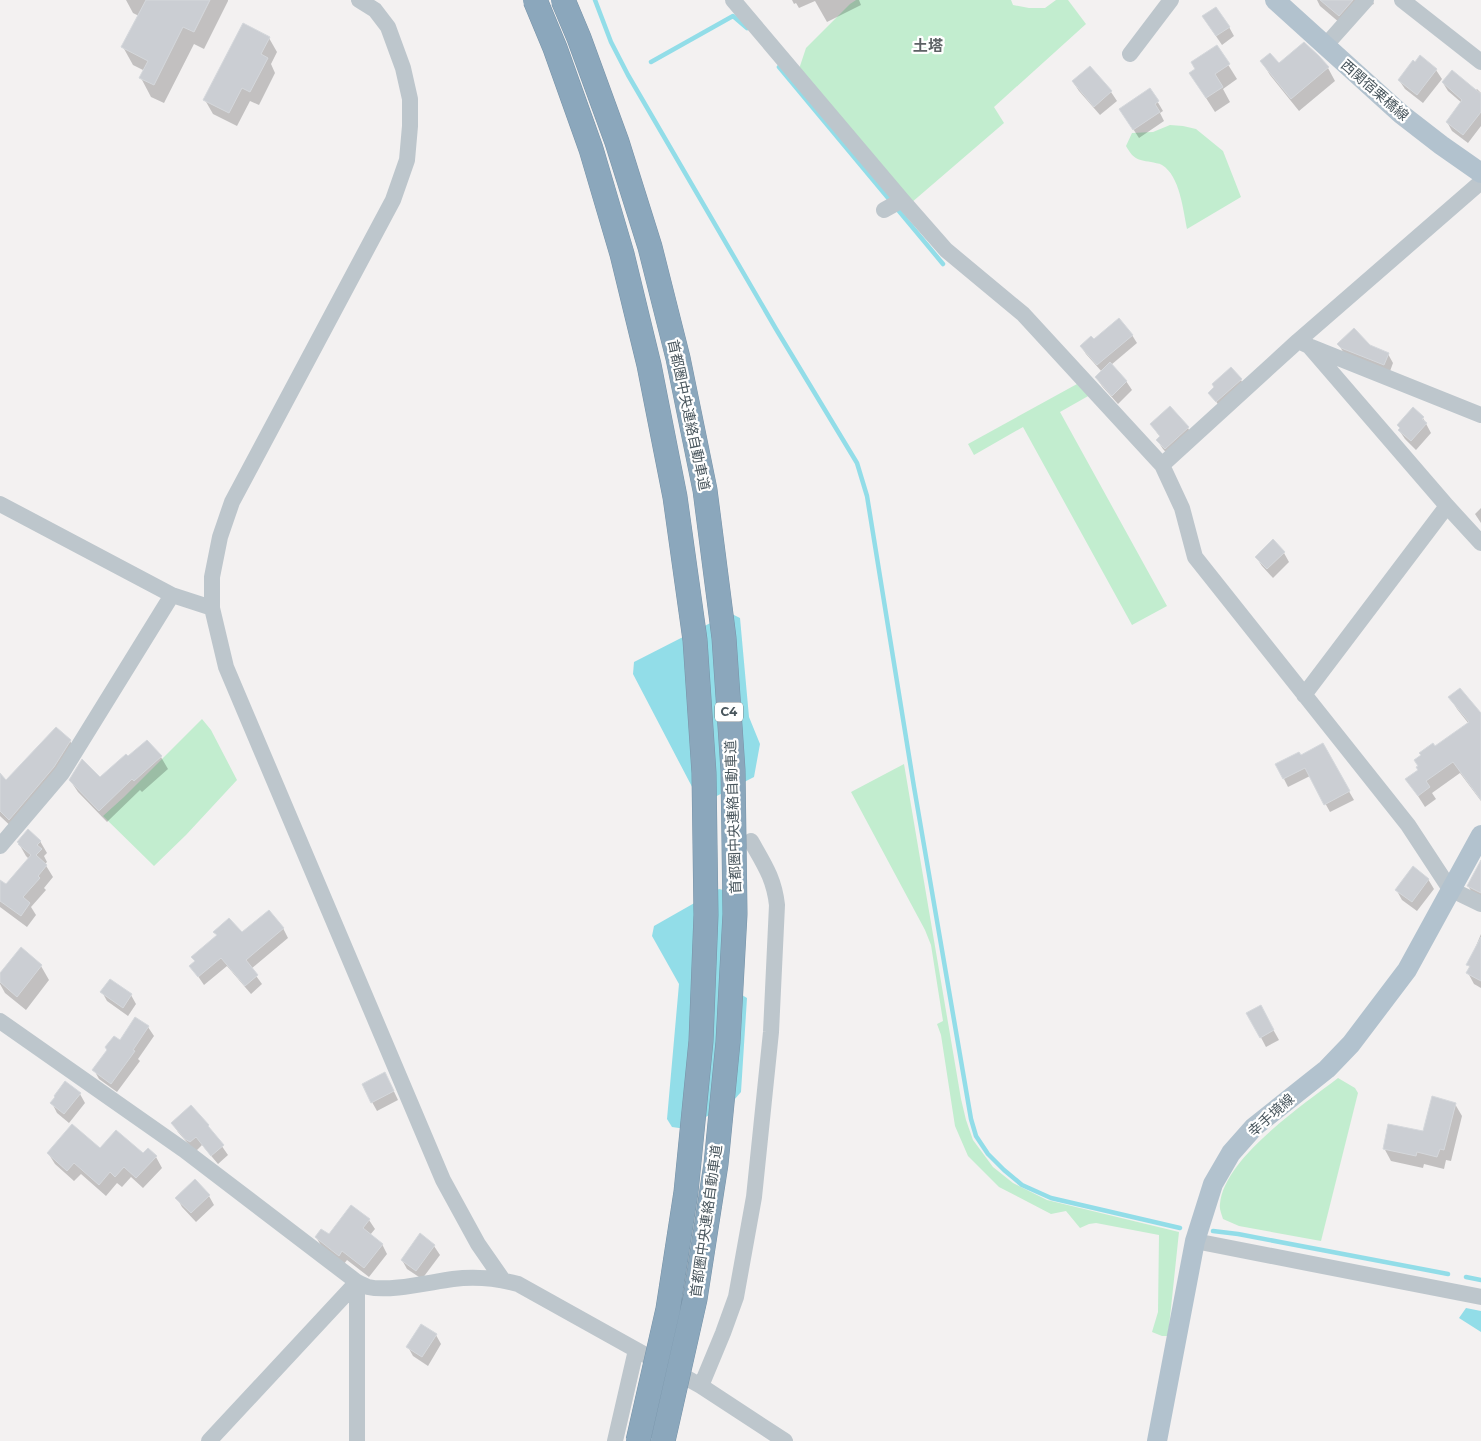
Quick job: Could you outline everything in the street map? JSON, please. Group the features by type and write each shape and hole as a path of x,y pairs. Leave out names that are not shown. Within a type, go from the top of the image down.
{"highway":[{"name":"首都圏中央連絡自動車道","path":"534,0 555,48 591,149 622,254 649,365 675,497 696,649 704,773 706,915 701,1041 686,1192 668,1309 638,1441"},
{"name":"首都圏中央連絡自動車道","path":"563,0 617,142 652,256 678,358 705,490 724,638 733,770 735,914 728,1042 716,1164 695,1299 663,1441"}],"main road":[{"name":"西関宿栗橋線","path":"1275,0 1415,124 1481,173"},
{"name":"幸手境線","path":"1158,1441 1195,1241 1213,1184 1230,1153 1254,1127 1327,1068 1351,1044 1407,970 1481,835"}],"street":[{"path":"359,0 375,10 388,27 404,68 410,99 407,160 393,200 232,502 220,537 213,569 212,608 226,667 443,1180 478,1244 503,1280"},
{"path":"733,0 902,201 946,250 1022,314 1162,465 1182,508 1195,557 1408,825 1450,889 1481,904"},
{"path":"1130,54 1171,0"},
{"path":"1325,46 1366,0"},
{"path":"1402,0 1481,62"},
{"path":"1162,465 1304,344 1481,182"},
{"path":"884,210 902,201"},
{"path":"1304,344 1481,415"},
{"path":"1304,344 1481,543"},
{"path":"0,504 172,595 212,608"},
{"path":"1304,695 1447,506"},
{"path":"0,846 62,773 172,595"},
{"path":"701,1386 736,1297 754,1196 771,1032 776,893 772,880 751,841"},
{"path":"0,1021 184,1150 358,1282 368,1287 381,1288 484,1277 518,1284 701,1386 785,1441"},
{"path":"1195,1241 1481,1297"},
{"path":"208,1441 358,1282"},
{"path":"356,1441 358,1282"},
{"path":"615,1441 636,1350"}],"green space":[{"path":"856,0 1011,0 1013,5 1045,8 1056,0 1068,0 1086,24 994,107 1004,123 911,203 799,69 806,48"},
{"path":"1170,125 1196,129 1223,151 1241,197 1187,229 1180,194 1168,170 1161,164 1136,158 1126,146 1132,133 1153,132"},
{"path":"1077,384 1090,395 1060,412 1167,606 1132,625 1023,427 974,455 968,444"},
{"path":"202,719 211,730 237,780 154,866 103,816"},
{"path":"904,764 961,1099 973,1140 993,1167 1013,1183 1047,1200 1179,1232 1168,1336 1152,1332 1158,1312 1159,1235 1096,1223 1080,1228 1066,1211 1051,1214 999,1187 968,1156 955,1126 941,1035 937,1024 943,1021 931,945 925,930 851,792"},
{"path":"1338,1078 1355,1088 1358,1093 1321,1241 1239,1226 1223,1219 1220,1204 1225,1186 1235,1169 1267,1134"}],"water":[{"path":"730,613 740,618 749,717 760,744 754,777 701,804 633,674 634,662"},
{"path":"719,889 728,891 737,992 747,998 741,1092 734,1100 686,1129 672,1127 667,1119 679,984 652,936 654,926"},
{"path":"1466,1308 1481,1311 1481,1332 1459,1318"}],"building":[{"path":"146,0 210,0 194,32 183,27 154,85 139,78 148,61 121,47"},
{"path":"1320,0 1353,0 1339,16"},
{"path":"1216,7 1230,27 1216,36 1202,16"},
{"path":"243,23 270,37 261,54 268,58 250,92 242,88 229,113 203,100"},
{"path":"1304,42 1329,67 1291,99 1260,61 1270,53 1279,63"},
{"path":"1217,45 1230,64 1215,74 1223,87 1206,98 1189,73 1195,69 1191,62"},
{"path":"1420,55 1437,69 1417,95 1398,80 1413,60 1415,62"},
{"path":"1090,66 1112,91 1094,107 1072,81"},
{"path":"1452,70 1481,94 1481,112 1463,135 1446,122 1462,100 1442,82"},
{"path":"1150,88 1159,101 1155,104 1160,112 1133,130 1119,109"},
{"path":"1119,318 1133,335 1097,365 1080,346 1091,336 1094,339"},
{"path":"1354,328 1370,345 1389,353 1384,365 1341,348 1337,344"},
{"path":"1110,362 1127,381 1112,396 1095,377"},
{"path":"1231,367 1242,379 1216,402 1208,393 1214,387 1212,384"},
{"path":"1170,406 1189,427 1165,449 1156,440 1160,436 1150,424"},
{"path":"1413,407 1424,417 1422,419 1427,423 1411,441 1398,430 1400,428 1397,425"},
{"path":"1273,539 1285,552 1267,569 1255,557"},
{"path":"1460,688 1481,713 1481,800 1453,762 1426,781 1430,787 1418,796 1405,779 1418,770 1414,760 1421,755 1419,753 1433,743 1435,746 1469,722 1448,697"},
{"path":"56,727 71,740 54,767 9,820 0,811 0,773 6,780"},
{"path":"147,740 162,756 134,781 132,779 99,811 69,780 82,759 100,777 126,754 128,756"},
{"path":"1323,743 1350,791 1324,805 1305,768 1283,779 1275,764 1299,752 1301,755"},
{"path":"28,829 41,841 37,845 42,849 36,855 47,865 38,876 40,878 23,897 30,903 21,916 0,901 0,880 6,884 31,855 17,842"},
{"path":"1481,860 1481,893 1467,886"},
{"path":"1413,866 1429,879 1412,902 1395,890"},
{"path":"269,910 284,928 246,960 258,975 245,986 221,958 198,977 189,966 195,961 191,957 217,935 213,932 229,918 242,932"},
{"path":"1481,937 1481,981 1466,973 1470,966 1466,965"},
{"path":"21,947 42,965 17,997 0,982 0,973"},
{"path":"110,979 132,994 123,1008 100,992"},
{"path":"1261,1005 1274,1030 1260,1038 1246,1013"},
{"path":"135,1017 149,1026 133,1050 135,1051 111,1084 92,1070 107,1050 105,1047 114,1036 120,1040"},
{"path":"385,1072 394,1091 371,1103 362,1084"},
{"path":"65,1081 81,1093 64,1114 50,1103"},
{"path":"1432,1096 1456,1103 1444,1150 1440,1149 1437,1157 1417,1152 1416,1156 1383,1149 1388,1124 1423,1131"},
{"path":"191,1105 224,1145 211,1156 196,1137 190,1142 171,1123"},
{"path":"72,1124 100,1148 116,1130 143,1153 148,1148 157,1156 136,1178 124,1167 115,1177 110,1172 99,1185 74,1163 67,1171 47,1153"},
{"path":"195,1179 210,1195 191,1213 175,1198"},
{"path":"351,1205 370,1219 363,1228 383,1244 364,1268 342,1251 339,1256 315,1237 321,1229 329,1234"},
{"path":"420,1233 435,1245 416,1271 401,1260"},
{"path":"421,1324 437,1334 422,1357 406,1347"}],"waterway":[{"path":"595,0 611,42 628,75 776,329 857,463 867,496 914,787 971,1119 976,1136 988,1154 1022,1185 1051,1198 1180,1228"},
{"path":"651,62 733,16 747,28"},
{"path":"779,67 943,264"},
{"path":"1213,1231 1238,1234 1448,1274"},
{"path":"1466,1277 1481,1280"}],"district":[{"name":"土塔","path":"928,46"}]}
